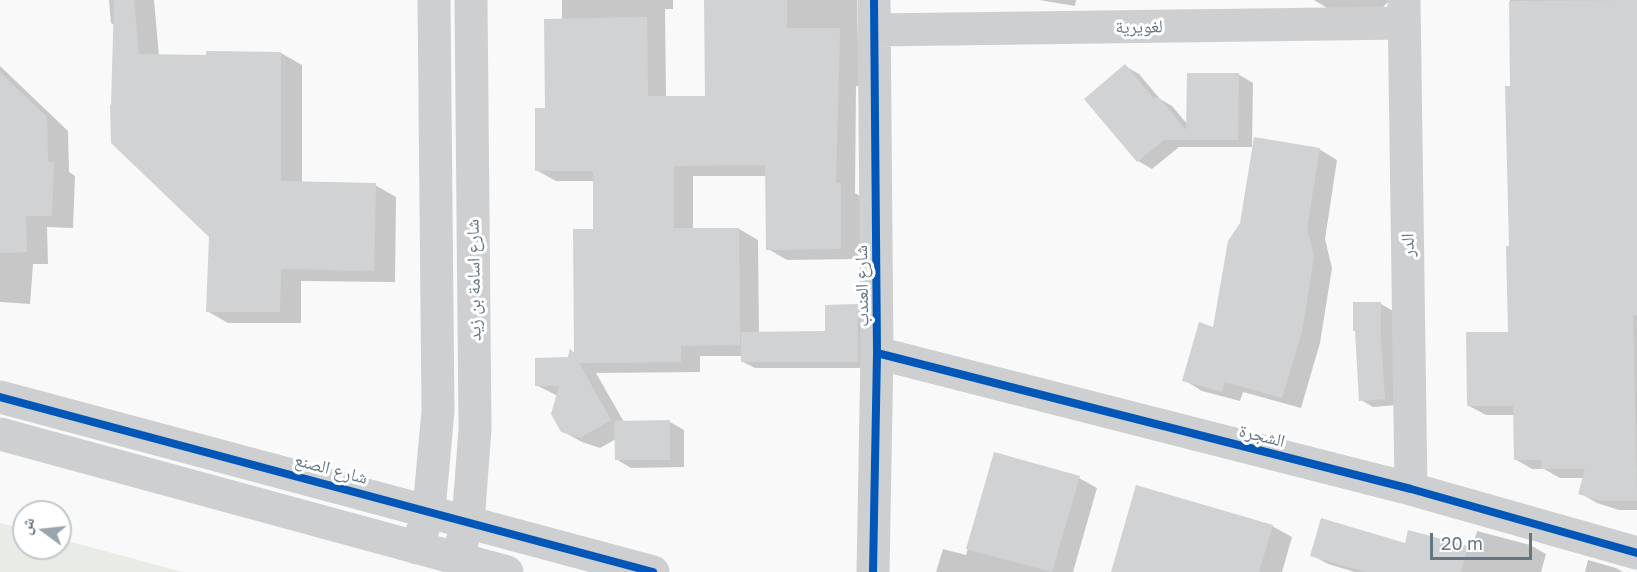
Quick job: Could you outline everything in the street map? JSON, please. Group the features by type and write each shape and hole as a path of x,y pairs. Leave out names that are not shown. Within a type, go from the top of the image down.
{"street":[{"name":"شارع اسامة بن زيد","path":"417,548 429,510 438,411 434,0"},
{"name":"شارع اسامة بن زيد","path":"457,559 468,522 475,429 471,0"},
{"name":"لغويرية","path":"874,15 1404,12"},
{"name":"الدر","path":"1404,12 1411,489"},
{"name":"شارع العندب","path":"873,572 877,353 874,15"},
{"name":"الشجرة","path":"877,353 1411,489 1637,553"},
{"name":"شارع الصنع","path":"0,397 429,510 653,572"},
{"path":"0,435 507,572"}],"shaded area":[{"path":"0,523 12,526 12,560 72,560 72,542 183,572 0,572"}],"building":[{"path":"114,0 134,0 139,54 206,55 206,51 281,52 281,181 376,183 374,271 281,269 280,312 206,312 209,237 111,143"},
{"path":"704,0 787,0 787,28 840,28 836,183 841,183 841,249 766,250 765,165 674,166 674,228 739,228 740,345 681,346 681,362 579,363 611,420 580,438 561,432 551,414 559,386 535,386 535,358 568,357 570,348 574,354 573,229 593,229 593,171 535,171 535,108 545,108 544,19 647,17 648,96 705,96"},
{"path":"1637,0 1637,315 1633,316 1637,501 1601,501 1578,494 1585,469 1541,469 1541,460 1514,460 1513,406 1467,406 1466,332 1508,332 1506,246 1509,246 1505,86 1510,86 1509,1"},
{"path":"1125,64 1154,99 1158,96 1186,130 1187,73 1239,73 1238,140 1164,140 1137,162 1084,99"},
{"path":"0,72 47,117 48,162 54,162 52,216 26,216 27,252 0,253"},
{"path":"1254,137 1320,148 1307,228 1314,256 1302,332 1282,398 1225,382 1222,392 1182,381 1199,322 1213,327 1228,241 1240,223"},
{"path":"1353,302 1381,302 1385,399 1359,401"},
{"path":"858,304 858,362 741,362 741,332 825,331 825,305"},
{"path":"670,420 670,460 615,460 614,421"},
{"path":"994,452 1080,476 1052,572 966,549"},
{"path":"1136,485 1273,525 1259,572 1111,572"},
{"path":"1321,518 1405,543 1408,530 1468,546 1461,572 1366,572 1310,556"}],"cycle path":[{"path":"873,572 877,353 874,0"},
{"path":"877,353 1411,489 1637,553"},
{"path":"0,397 653,572"}]}
